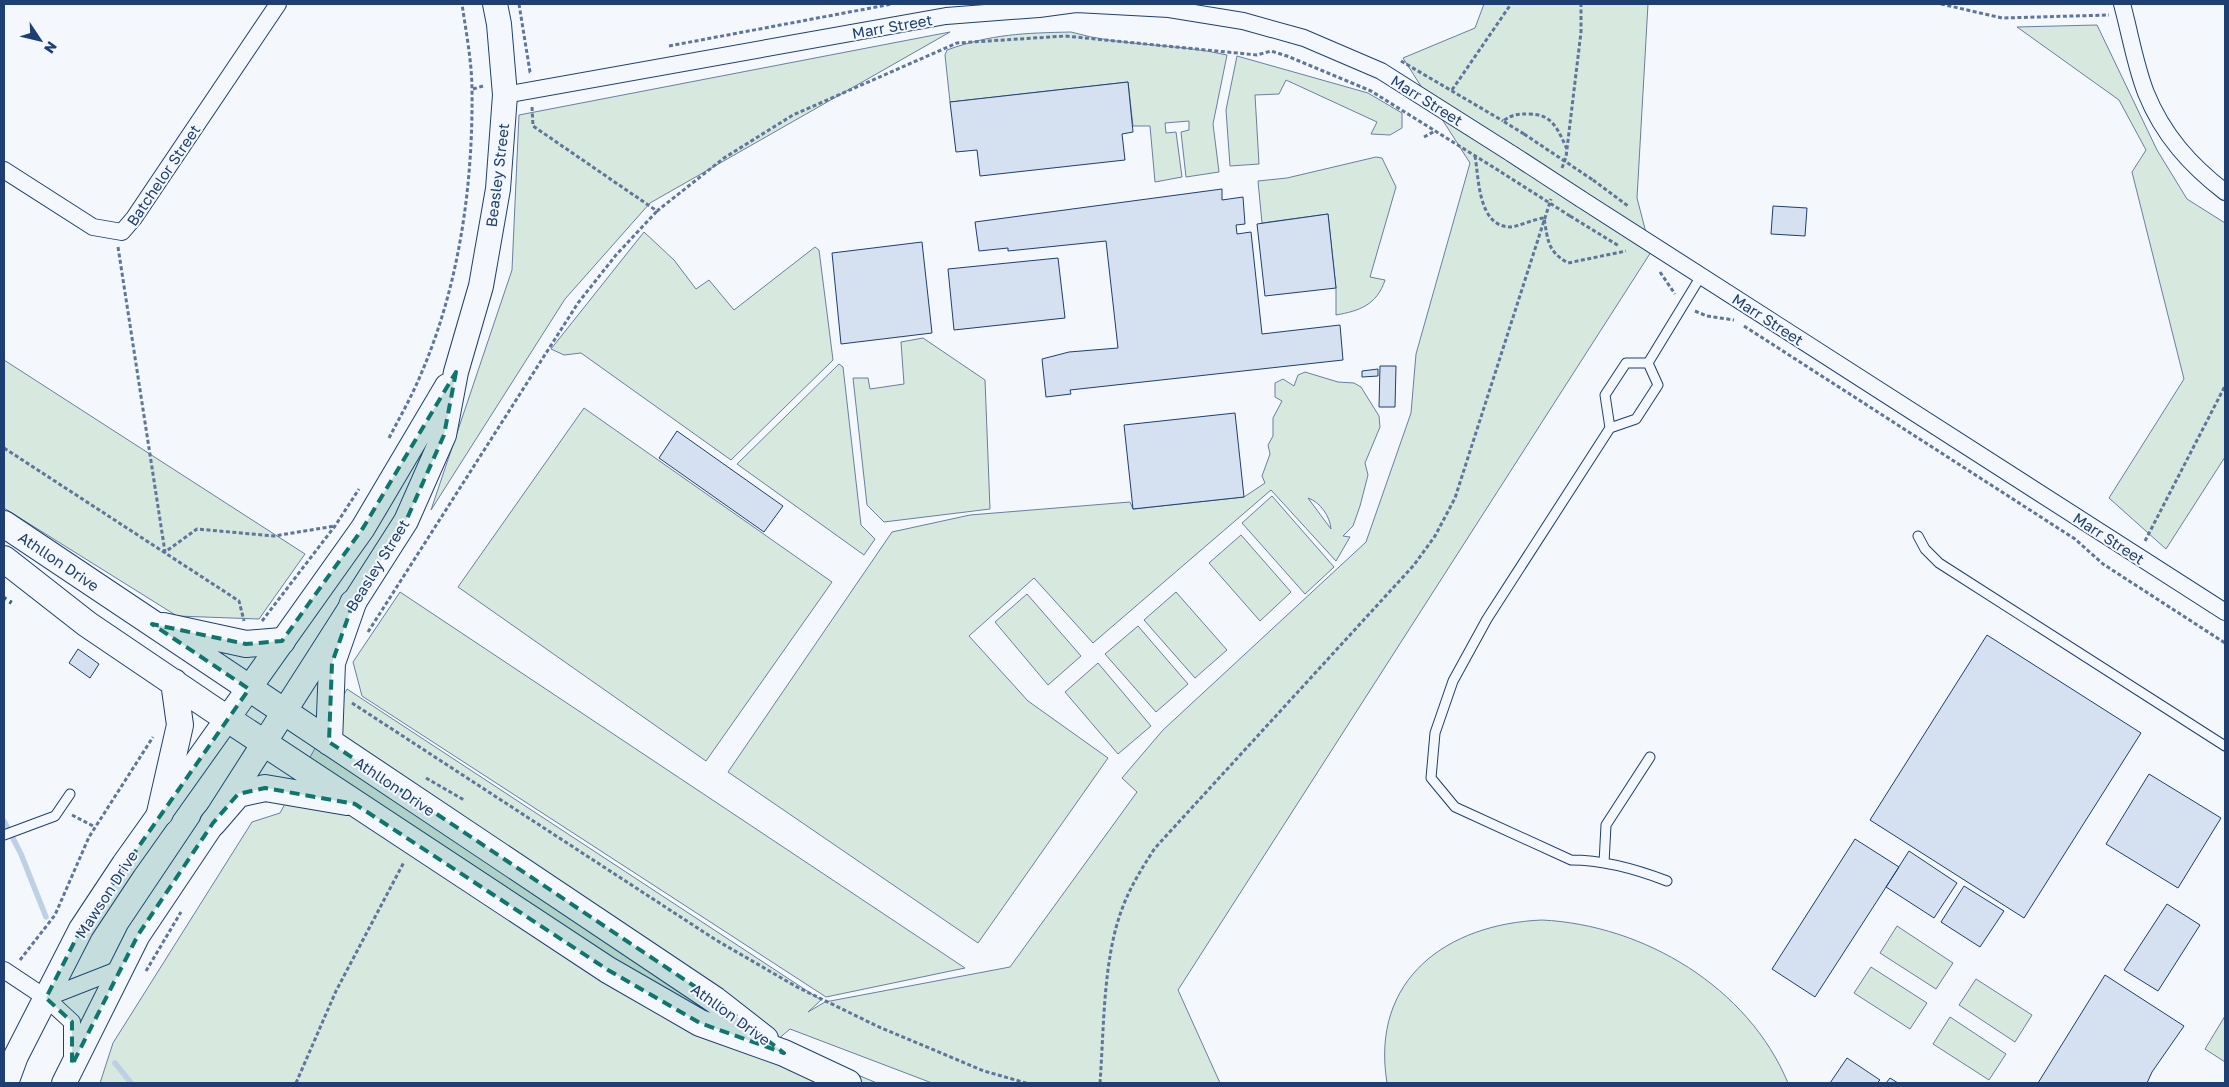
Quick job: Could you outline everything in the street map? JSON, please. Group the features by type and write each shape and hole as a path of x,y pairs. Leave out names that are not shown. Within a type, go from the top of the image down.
{"main road":[{"name":"Beasley Street","path":"264,743 406,521 444,435 456,372 480,286 498,189 505,87 499,24 495,4"},
{"name":"Beasley Street","path":"228,718 363,528 456,372"},
{"name":"Athllon Drive","path":"4,524 715,1000 784,1053"},
{"name":"Athllon Drive","path":"4,559 87,624 415,844 608,970 700,1023 784,1053 848,1083"},
{"path":"329,742 332,663 353,603"},
{"path":"152,624 246,644 282,641"},
{"path":"160,813 180,725 174,682"},
{"name":"Mawson Drive","path":"6,1083 16,1056 81,929 228,718"},
{"path":"68,1074 138,935 264,743"},
{"path":"213,823 238,794 264,788 355,804"}],"street":[{"name":"Batchelor Street","path":"4,170 93,228 122,232 134,218 278,4"},
{"name":"Marr Street","path":"505,87 531,90 946,16 1040,9 1076,4 1169,9 1243,21 1304,38 1382,71 2225,612"},
{"path":"2123,9 2146,92 2157,116 2189,162 2225,192"},
{"path":"46,998 120,969"},
{"path":"4,970 46,998 72,1022 68,1074"}],"lane":[{"path":"1648,363 1701,276"},
{"path":"1610,428 1605,395 1626,363 1648,363"},
{"path":"1648,363 1658,385 1636,419 1610,428 1487,619 1453,681 1435,733 1431,778 1455,807 1571,860 1634,868 1667,882"},
{"path":"1918,536 1926,549 1939,563 2225,746"},
{"path":"1604,863 1606,825 1650,757"},
{"path":"4,835 55,816 70,794"}],"path":[{"path":"387,444 421,374 452,282 469,186 472,89 462,4"},
{"path":"519,4 530,72 533,126 657,211"},
{"path":"662,47 870,6 892,4"},
{"path":"1452,90 1511,4"},
{"path":"1560,175 1567,150 1581,32 1581,4"},
{"path":"1941,4 2002,18 2123,9"},
{"path":"364,637 578,303 616,255 657,211 724,158 793,115 957,43 1066,36 1257,56 1271,51 1372,90 1633,255"},
{"path":"472,89 505,87 530,72 540,71"},
{"path":"1567,150 1554,122 1539,114 1514,114 1503,121 1593,180"},
{"path":"1424,137 1436,130"},
{"path":"1475,156 1483,203 1490,218 1498,224 1512,227 1531,219 1544,218"},
{"path":"1100,1083 1111,950 1121,910 1135,879 1155,848 1414,565 1434,536 1455,498 1553,192"},
{"path":"1544,218 1548,240 1554,255 1568,263 1626,250"},
{"path":"116,231 165,552"},
{"path":"1655,269 1663,274 1677,297 1685,305 1707,316 1733,319 2075,539 2103,564 2225,643"},
{"path":"2125,578 2225,386"},
{"path":"4,448 240,601"},
{"path":"261,623 335,526 362,485"},
{"path":"165,552 197,529 274,536 335,526"},
{"path":"354,703 716,940 797,987 878,1027 984,1071 1026,1083"},
{"path":"20,960 55,916 89,837 158,730"},
{"path":"296,1083 336,991 415,844"},
{"path":"143,975 182,910"}],"highlighted area":[{"path":"456,372 444,435 406,521 353,603 332,663 329,742 715,1000 784,1053 700,1023 608,970 355,804 265,788 238,794 213,823 138,935 72,1065 72,1022 46,998 81,929 249,689 152,624 246,644 282,641 363,528"}],"shaded area":[{"path":"1484,4 1648,4 1637,198 1651,252 1178,990 1220,1083 932,1083 790,1029 776,1041 877,1083 100,1083 113,1043 252,822 280,813 347,689 821,1000 808,1012 825,1002 1010,967 1137,792 1122,778 1163,730 1366,542 1411,413 1416,354 1470,163 1403,58 1475,28"},
{"path":"2097,25 2157,150 2187,199 2225,223 2225,457 2166,549 2109,498 2184,379 2132,172 2146,150 2119,100 2017,27"},
{"path":"950,32 650,203 565,299 431,510 512,270 519,115"},
{"path":"1071,32 1129,43 1188,48 1227,55 1213,124 1219,172 1186,177 1181,132 1189,130 1189,121 1165,123 1166,133 1176,132 1182,177 1155,182 1150,126 1133,126 1128,82 950,102 945,55 947,50 1008,35"},
{"path":"1237,56 1368,93 1402,113 1402,128 1390,135 1371,134 1377,122 1286,80 1279,94 1255,95 1259,164 1230,166 1226,110"},
{"path":"1376,157 1382,158 1396,187 1370,277 1385,280 1382,289 1372,301 1360,309 1336,315 1336,288 1328,214 1262,223 1258,181 1287,178"},
{"path":"644,232 674,260 696,289 709,280 734,310 815,247 819,250 833,360 731,460 581,353 564,355 551,349"},
{"path":"923,338 985,380 990,509 884,522 867,505 853,378 868,378 870,389 904,384 901,342"},
{"path":"4,360 305,554 259,619 177,616 4,508"},
{"path":"839,364 843,367 861,525 875,539 864,555 737,464"},
{"path":"1305,372 1338,382 1354,383 1361,387 1379,416 1380,427 1365,463 1368,475 1360,506 1353,526 1343,536 1350,537 1336,561 1271,490 1093,643 1034,578 969,636 1028,701 1108,758 978,943 728,772 892,532 970,515 1130,502 1133,509 1244,497 1265,483 1262,476 1270,454 1268,445 1273,436 1273,418 1282,401 1275,397 1275,383 1283,379 1294,386 1298,375","holes":["1308,498 1324,510 1329,519 1331,529"]},
{"path":"584,408 832,582 706,761 458,587"},
{"path":"1272,496 1334,567 1305,594 1242,523"},
{"path":"1241,535 1291,592 1260,621 1209,563"},
{"path":"400,592 965,968 826,997 362,696 353,662"},
{"path":"1176,592 1227,650 1195,678 1144,620"},
{"path":"1027,594 1081,656 1048,685 995,622"},
{"path":"1138,626 1188,684 1156,712 1105,654"},
{"path":"1098,663 1151,726 1118,754 1065,692"},
{"path":"1542,920 1580,925 1618,934 1654,948 1688,967 1719,991 1747,1018 1770,1049 1788,1083 1387,1083 1385,1046 1391,1014 1404,987 1422,964 1447,946 1475,933 1507,924"},
{"path":"1897,926 1953,963 1936,989 1880,953"},
{"path":"1871,967 1927,1003 1910,1029 1854,993"},
{"path":"1976,979 2032,1015 2015,1042 1959,1005"},
{"path":"2225,1016 2225,1062 2205,1049"},
{"path":"1950,1017 2006,1054 1989,1080 1933,1044"}],"building":[{"path":"1128,82 1133,132 1122,134 1125,160 980,176 977,150 956,152 950,102"},
{"path":"1222,189 1222,200 1243,197 1245,224 1236,225 1237,234 1251,232 1262,334 1340,325 1343,360 1070,390 1071,394 1046,397 1042,359 1069,352 1118,348 1106,241 1008,251 1008,248 979,251 975,222"},
{"path":"1773,206 1807,208 1805,236 1771,234"},
{"path":"1328,214 1336,288 1265,296 1257,224"},
{"path":"922,242 932,333 841,344 832,253"},
{"path":"1058,258 1065,318 954,330 948,269"},
{"path":"1380,366 1396,366 1395,407 1379,407"},
{"path":"1378,369 1378,376 1362,377 1362,371"},
{"path":"1235,413 1244,497 1133,509 1124,425"},
{"path":"677,431 783,506 764,532 659,458"},
{"path":"1987,635 2141,733 2024,918 1870,820"},
{"path":"78,649 99,664 90,678 69,663"},
{"path":"2149,774 2221,818 2178,888 2106,844"},
{"path":"1855,839 1899,867 1815,997 1772,969"},
{"path":"1909,851 1957,883 1934,918 1886,887"},
{"path":"1964,886 2004,911 1980,947 1941,922"},
{"path":"2167,904 2200,925 2158,991 2124,970"},
{"path":"2105,975 2184,1026 2152,1072 2147,1083 2038,1083"},
{"path":"1847,1058 1880,1080 1877,1083 1830,1083"},
{"path":"1890,1078 1898,1083 1886,1083"}],"waterway":[{"path":"4,821 21,854 46,917"},
{"path":"115,1063 131,1083"}],"hedge":[{"path":"4,598 12,603"}]}
